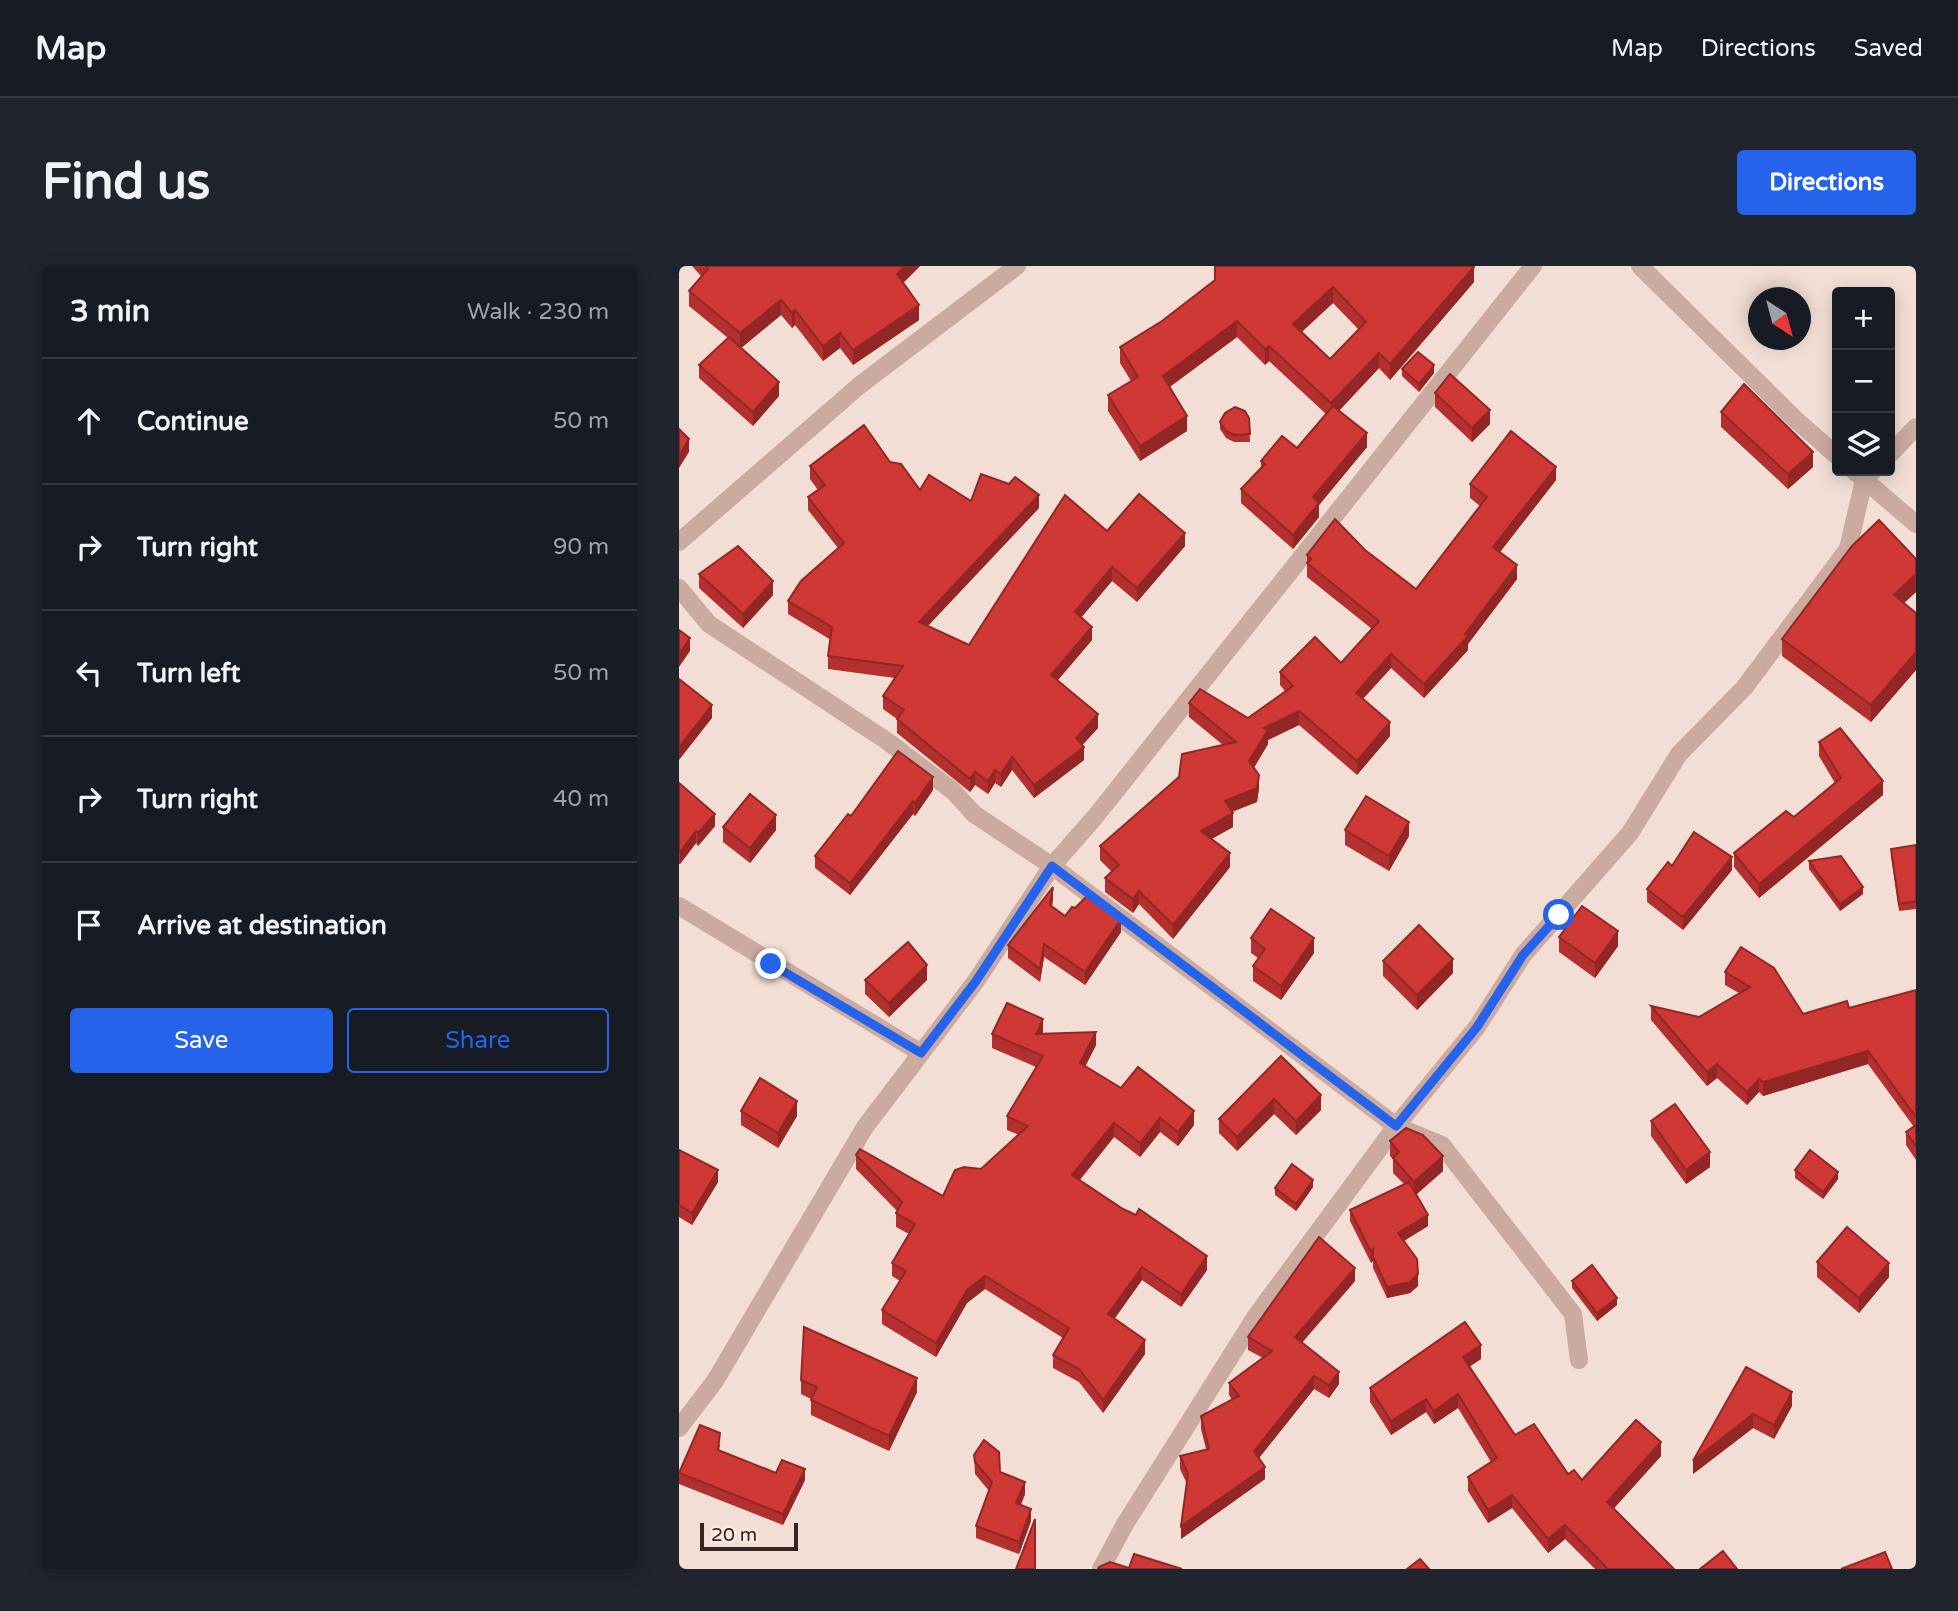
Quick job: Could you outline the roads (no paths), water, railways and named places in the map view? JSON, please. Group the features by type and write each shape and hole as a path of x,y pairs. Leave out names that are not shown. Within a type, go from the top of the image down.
{"street":[{"path":"679,542 860,385 1017,266"},
{"path":"679,1428 715,1381 865,1127 976,981 1052,866 1095,817 1533,266"},
{"path":"1640,266 1795,419 1832,452"},
{"path":"1895,449 1916,427"},
{"path":"1101,1569 1125,1524 1256,1316 1396,1126 1477,1027 1523,955 1630,833 1679,754 1744,688 1848,549 1864,476"},
{"path":"1866,476 1916,524"},
{"path":"679,588 709,624 887,741 953,791 974,814 1052,866 1396,1126 1442,1145 1573,1314 1579,1360"},
{"path":"679,906 921,1053"}]}
